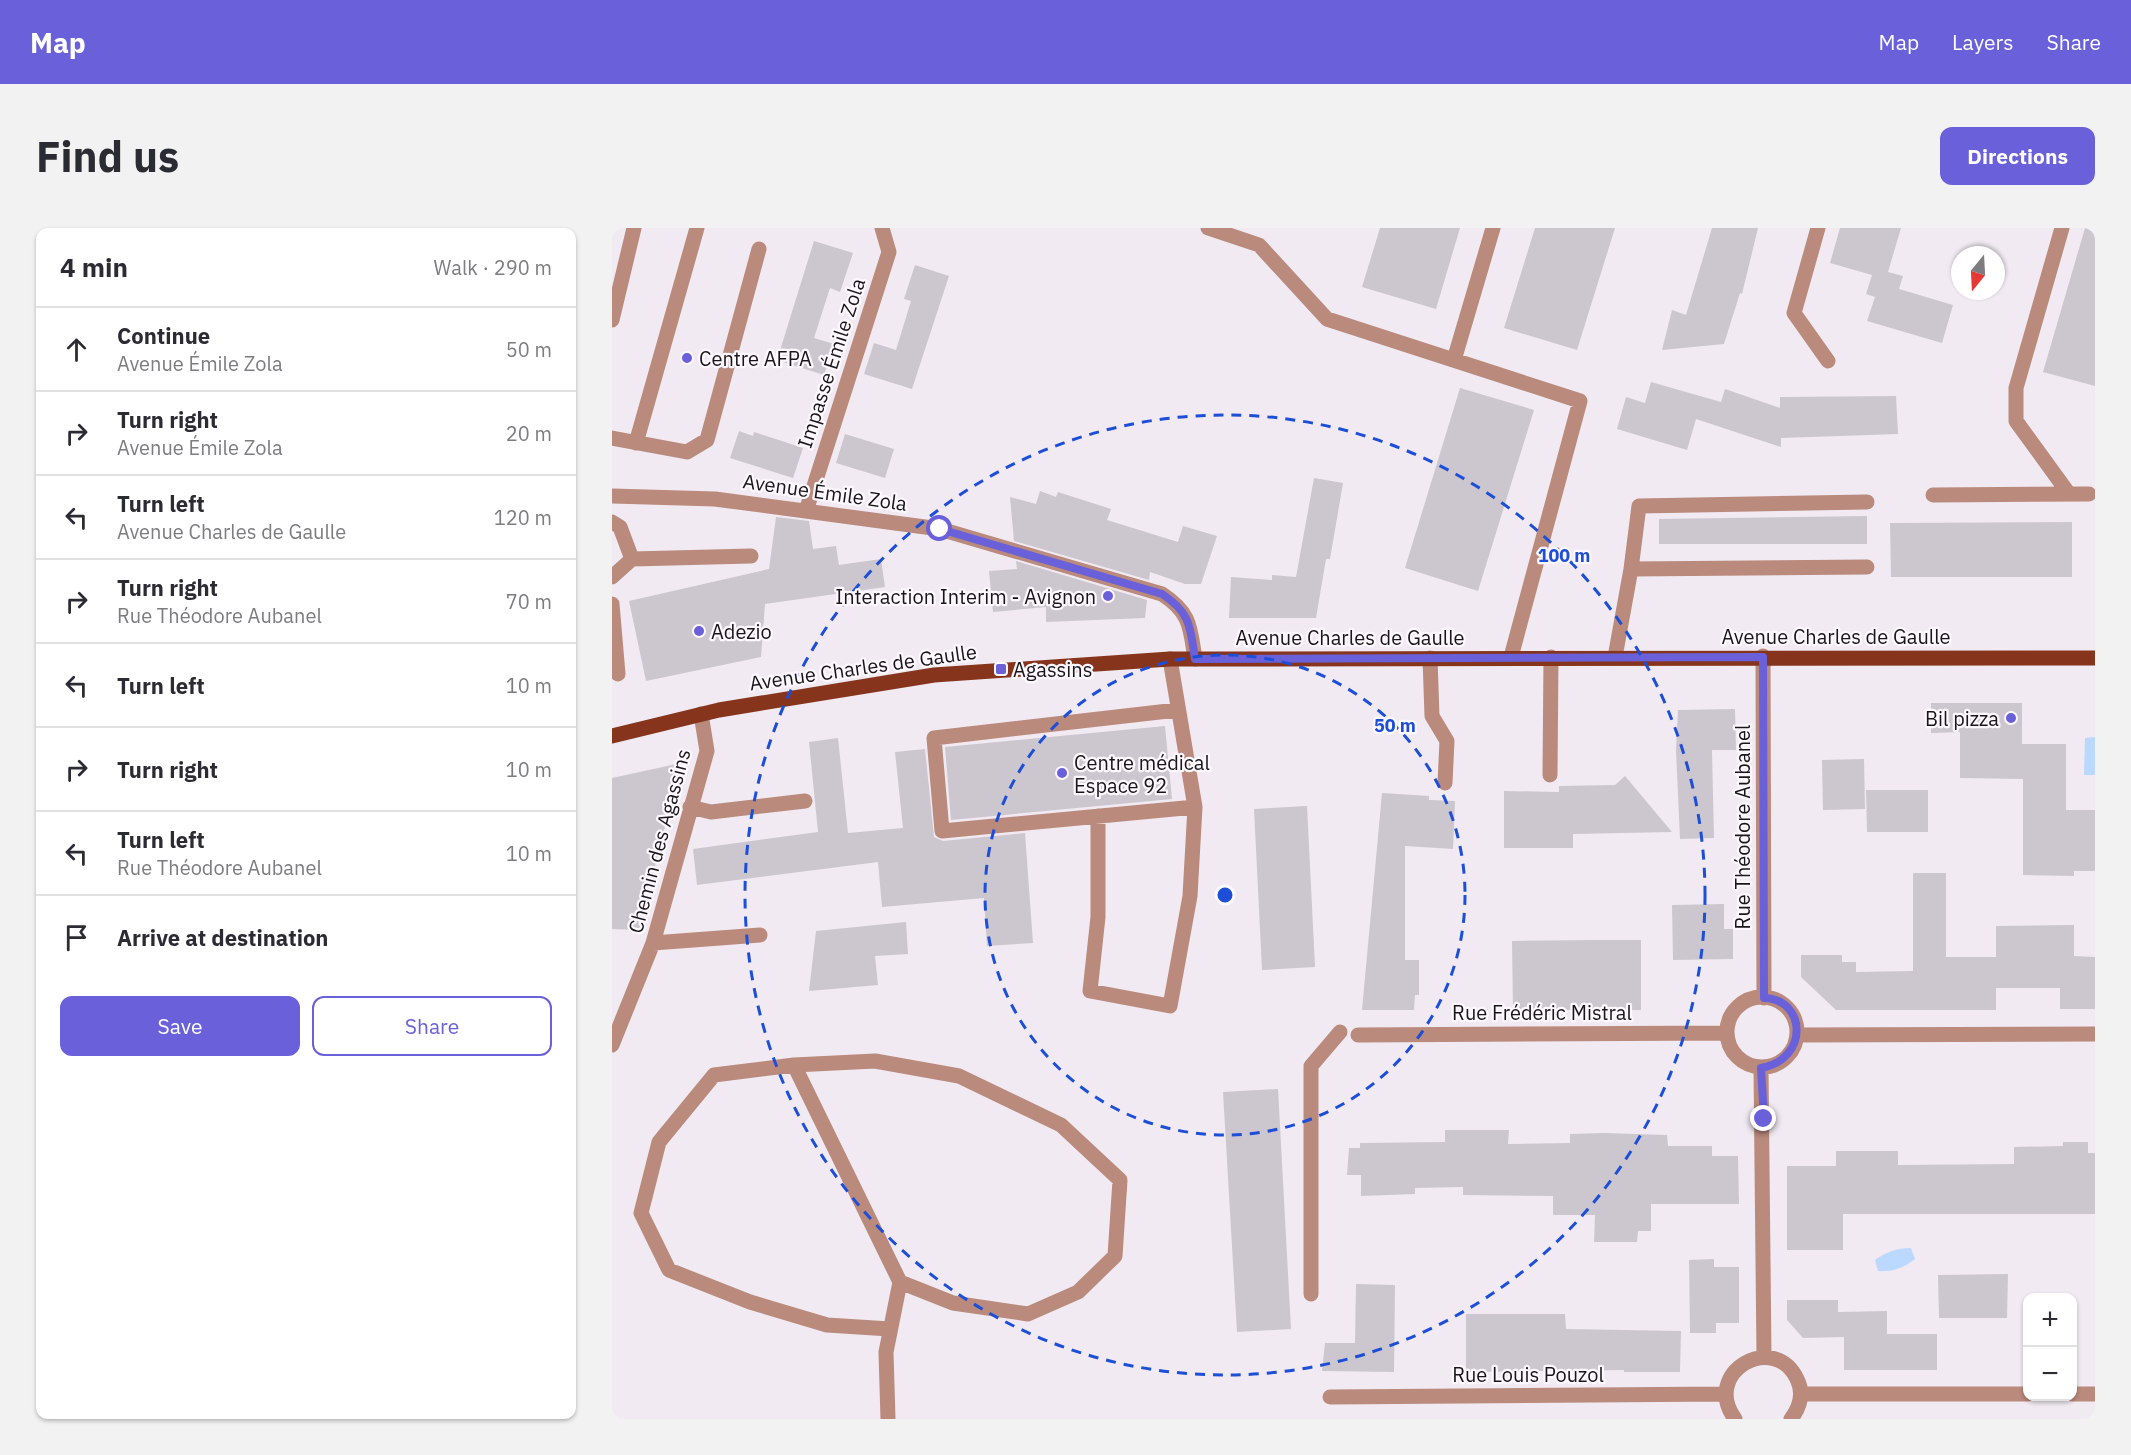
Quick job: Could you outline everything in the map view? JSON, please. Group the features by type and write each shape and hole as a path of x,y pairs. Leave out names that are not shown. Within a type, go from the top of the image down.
{"main road":[{"name":"Avenue Charles de Gaulle","path":"612,736 701,714 934,675 1170,659 2095,658"}],"street":[{"path":"612,320 634,228"},
{"path":"636,442 697,228"},
{"name":"Impasse Émile Zola","path":"806,511 889,252 882,228"},
{"path":"1208,228 1259,245 1327,319 1580,401 1511,657"},
{"path":"1454,360 1493,228"},
{"path":"1818,228 1794,313 1828,361"},
{"path":"2062,228 2016,388 2016,421 2069,494"},
{"path":"612,438 687,452 707,440 759,249"},
{"path":"1933,495 2089,494"},
{"name":"Avenue Émile Zola","path":"612,496 715,499 940,529 1162,594 1179,605 1187,616 1195,659"},
{"path":"1615,657 1631,569 1638,506 1867,502"},
{"path":"612,522 620,527 632,559"},
{"path":"612,577 632,559 751,556"},
{"path":"1631,569 1867,567"},
{"path":"612,604 618,674"},
{"path":"1550,775 1551,657"},
{"name":"Rue Théodore Aubanel","path":"1763,657 1764,998"},
{"path":"1430,658 1432,716 1447,741 1445,783"},
{"path":"1098,816 1098,917 1090,991 1170,1006 1190,896 1195,807 1170,659"},
{"path":"1177,710 934,738 942,831 1195,807"},
{"name":"Chemin des Agassins","path":"612,1045 653,943 707,751 701,714"},
{"path":"690,807 711,812 805,801"},
{"path":"653,943 760,934"},
{"path":"1764,998 1780,1002 1789,1009 1794,1019 1797,1035 1792,1052 1784,1060 1761,1068 1739,1060 1731,1050 1727,1033 1731,1015 1738,1006 1747,1000 1764,998"},
{"path":"1311,1294 1311,1066 1340,1032"},
{"name":"Rue Frédéric Mistral","path":"1358,1035 1727,1033"},
{"path":"1797,1035 2095,1034"},
{"path":"890,1329 827,1325 750,1302 669,1270 641,1213 659,1142 714,1075 794,1065 875,1061 959,1076 1061,1125 1120,1180 1116,1256 1078,1292 1028,1314 953,1303 900,1282"},
{"path":"794,1065 900,1282 886,1352 888,1419"},
{"path":"1761,1068 1764,1358"},
{"path":"1735,1419 1727,1403 1726,1394 1734,1372 1753,1359 1764,1358 1775,1359 1793,1373 1801,1394 1800,1404 1791,1419"},
{"name":"Rue Louis Pouzol","path":"1330,1396 1726,1394"},
{"path":"1801,1394 2023,1394"},
{"path":"2077,1394 2095,1394"}],"water":[{"path":"2095,737 2095,775 2084,775 2085,738"},
{"path":"1911,1248 1915,1259 1911,1262 1893,1270 1878,1271 1875,1260 1892,1251"}],"building":[{"path":"1380,228 1460,228 1436,309 1362,287"},
{"path":"1535,228 1615,228 1577,350 1504,328"},
{"path":"1712,228 1758,228 1742,294 1740,293 1724,344 1662,350 1672,310 1686,315"},
{"path":"1840,228 1901,228 1888,272 1903,276 1899,289 1953,305 1942,343 1867,321 1875,297 1866,294 1872,275 1830,263"},
{"path":"2085,228 2095,228 2095,386 2043,372"},
{"path":"814,241 853,253 840,292 830,288 814,338 834,344 824,375 777,360"},
{"path":"915,265 949,276 912,389 864,374 874,343 896,350 911,301 904,299"},
{"path":"1651,382 1721,402 1725,389 1780,408 1780,397 1896,396 1898,434 1781,438 1781,447 1696,419 1687,450 1617,429 1626,397 1645,403"},
{"path":"1460,388 1534,410 1478,591 1405,568"},
{"path":"739,431 753,436 754,432 803,448 793,478 730,458"},
{"path":"845,434 894,449 885,478 836,463"},
{"path":"1314,478 1343,483 1330,559 1326,559 1316,618 1229,618 1231,577 1272,580 1272,575 1296,577"},
{"path":"1040,491 1056,497 1058,492 1111,509 1107,520 1178,542 1183,526 1217,536 1201,584 1185,584 1150,572 1149,580 1014,541 1010,497 1036,504"},
{"path":"1867,516 1867,544 1659,544 1659,519"},
{"name":"Adezio","path":"776,517 809,521 813,549 836,546 839,565 881,559 885,587 765,604 761,657 646,681 629,601 769,569"},
{"path":"2072,522 2072,577 1891,577 1890,523"},
{"path":"1016,561 1147,600 1145,618 1046,622 1046,607 993,612 989,571 1017,569"},
{"path":"1931,703 2022,703 2022,744 2066,744 2066,810 2095,810 2095,871 2074,871 2074,876 2023,875 2023,779 1960,778 1960,732 1931,733"},
{"path":"1735,709 1736,750 1712,750 1714,838 1680,839 1676,750 1678,710"},
{"name":"Centre médical Espace 92","path":"1165,726 1172,799 951,820 945,747"},
{"path":"838,738 848,833 903,828 895,752 925,749 934,837 943,841 1025,833 1033,943 987,946 984,898 882,907 878,862 697,885 693,849 818,832 809,742"},
{"path":"1864,759 1865,809 1823,810 1822,760"},
{"path":"681,763 639,930 612,929 612,778"},
{"path":"1625,776 1672,832 1573,834 1573,848 1504,848 1504,791 1559,792 1559,786 1615,785"},
{"path":"1866,790 1928,790 1928,832 1867,832"},
{"path":"1382,793 1429,796 1429,800 1455,801 1453,849 1405,846 1405,960 1419,960 1419,995 1415,995 1414,1010 1362,1010"},
{"path":"1307,806 1315,967 1262,970 1254,809"},
{"path":"1913,873 1946,873 1946,957 1996,957 1996,926 2074,925 2074,956 2095,957 2095,1009 2060,1009 2060,988 1996,988 1996,1010 1836,1010 1801,977 1801,955 1842,955 1842,962 1856,962 1856,972 1913,971"},
{"path":"1724,904 1724,929 1733,929 1733,959 1673,960 1672,905"},
{"path":"906,922 908,954 875,956 878,985 809,991 816,931"},
{"path":"1641,940 1641,1010 1513,1010 1512,941"},
{"path":"1278,1089 1291,1329 1237,1332 1223,1092"},
{"path":"1445,1130 1509,1130 1508,1144 1570,1143 1570,1134 1604,1133 1667,1135 1668,1146 1712,1146 1712,1156 1738,1156 1739,1204 1651,1204 1651,1231 1638,1231 1637,1242 1594,1242 1595,1215 1553,1215 1553,1196 1463,1195 1463,1187 1415,1188 1415,1194 1361,1196 1361,1175 1347,1175 1349,1148 1360,1148 1360,1143 1445,1142"},
{"path":"2063,1142 2088,1142 2088,1153 2095,1153 2095,1214 1843,1214 1843,1250 1787,1250 1787,1166 1836,1166 1836,1151 1898,1151 1898,1165 2014,1164 2014,1147 2063,1146"},
{"path":"1714,1259 1714,1267 1739,1267 1739,1323 1716,1323 1716,1333 1690,1333 1689,1260"},
{"path":"2008,1274 2007,1318 1939,1318 1938,1275"},
{"path":"1356,1284 1395,1285 1394,1372 1322,1371 1325,1343 1355,1343"},
{"path":"1787,1300 1838,1300 1838,1312 1887,1311 1887,1334 1937,1334 1937,1370 1844,1370 1844,1337 1803,1338 1787,1320"},
{"path":"1466,1314 1565,1314 1566,1329 1681,1331 1680,1372 1624,1372 1624,1370 1466,1372"}],"place":[{"name":"Centre AFPA","path":"687,358"},
{"name":"Interaction Interim - Avignon","path":"1108,596"},
{"name":"Adezio","path":"699,631"},
{"name":"Agassins","path":"1001,669"},
{"name":"Bil pizza","path":"2011,718"},
{"name":"Centre médical Espace 92","path":"1062,773"}],"route":[{"path":"940,529 1162,594 1179,605 1187,616 1195,659 1763,657 1764,998 1780,1002 1789,1009 1797,1030 1792,1052 1774,1066 1761,1068 1764,1119"}]}
